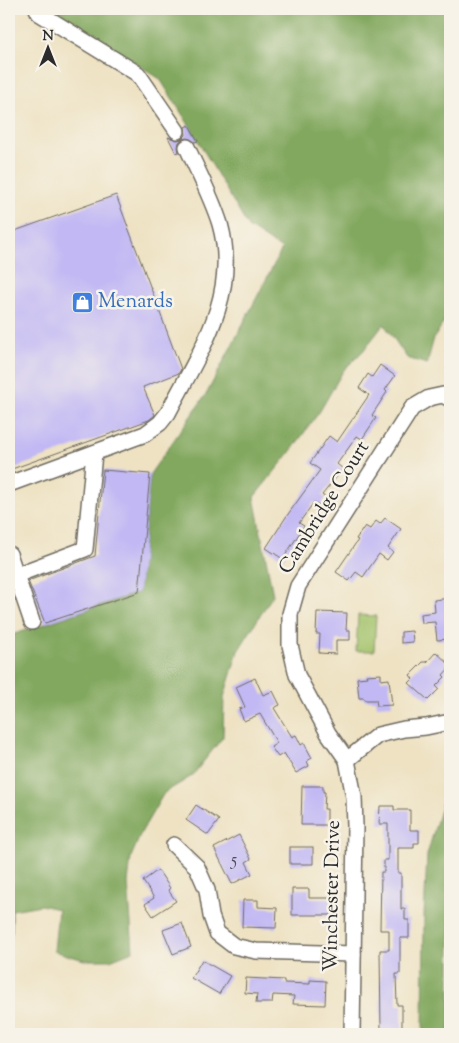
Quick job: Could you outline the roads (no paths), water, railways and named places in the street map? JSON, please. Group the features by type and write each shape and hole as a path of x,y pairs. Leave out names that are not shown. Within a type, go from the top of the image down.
{"street":[{"path":"37,9 39,13 138,74 177,131"},
{"path":"9,484 145,434 164,419 212,328 219,311 225,276 224,241 214,208 187,147"},
{"name":"Cambridge Court","path":"347,760 328,734 297,675 290,645 290,614 298,586 412,408 429,398 443,395 450,398"},
{"path":"16,575 85,549 94,453"},
{"path":"9,554 32,622"},
{"path":"347,760 378,735 450,722"},
{"name":"Winchester Drive","path":"347,760 354,798 352,1034"},
{"path":"174,845 197,867 206,890 211,916 217,933 234,946 256,951 353,954"}],"place":[{"name":"Menards","path":"82,302"}]}
